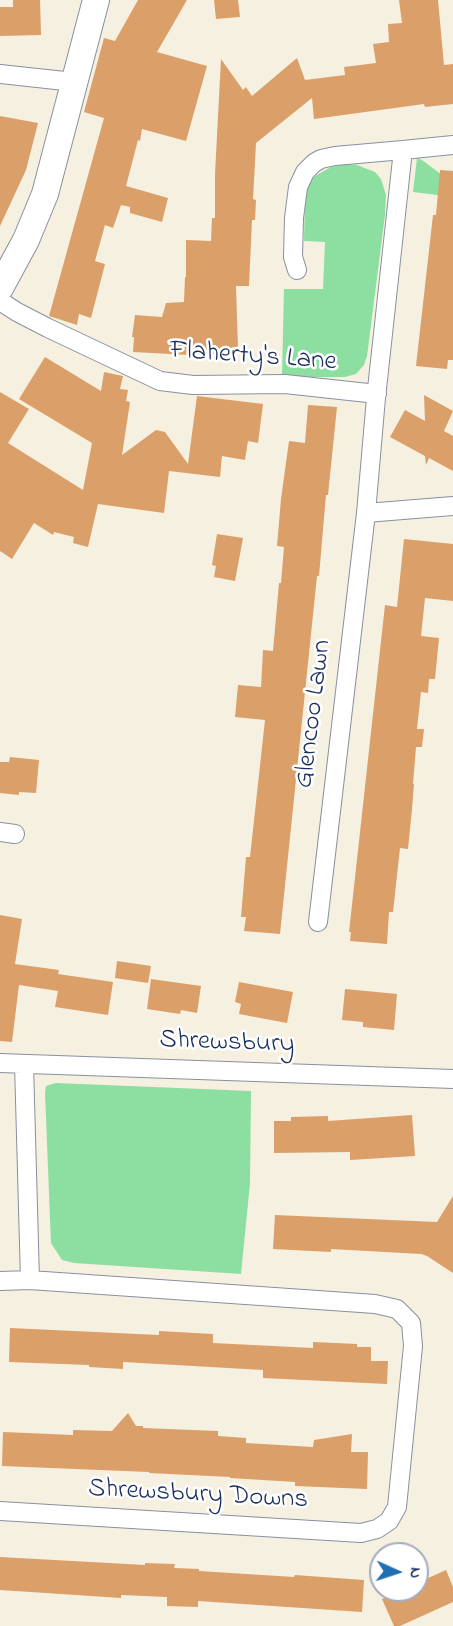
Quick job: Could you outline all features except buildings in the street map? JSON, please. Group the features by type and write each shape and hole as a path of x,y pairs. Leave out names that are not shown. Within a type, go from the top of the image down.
{"street":[{"path":"0,288 26,240 45,194 96,0"},
{"path":"0,74 74,82"},
{"path":"297,270 293,257 294,218 298,188 305,172 314,163 335,156 453,145"},
{"name":"Glencoo Lawn","path":"318,922 366,513 376,394 403,150"},
{"name":"Flaherty's Lane","path":"0,301 48,328 160,381 193,385 285,384 376,394"},
{"path":"366,513 453,506"},
{"name":"Shrewsbury","path":"0,1063 453,1079"},
{"path":"0,1281 30,1280 24,1064"},
{"name":"Shrewsbury Downs","path":"0,1511 362,1533 377,1529 389,1521 397,1507 413,1346 411,1323 398,1309 358,1302 30,1280"}],"green space":[{"path":"417,158 442,175 453,197 413,192"},
{"path":"347,164 375,172 381,179 386,195 367,356 364,365 356,374 345,377 282,377 284,289 323,289 325,242 304,241 305,198 308,187 314,177 322,172 331,167"},
{"path":"56,1083 251,1091 250,1183 241,1274 74,1263 62,1260 51,1243 45,1093 46,1086"}]}
